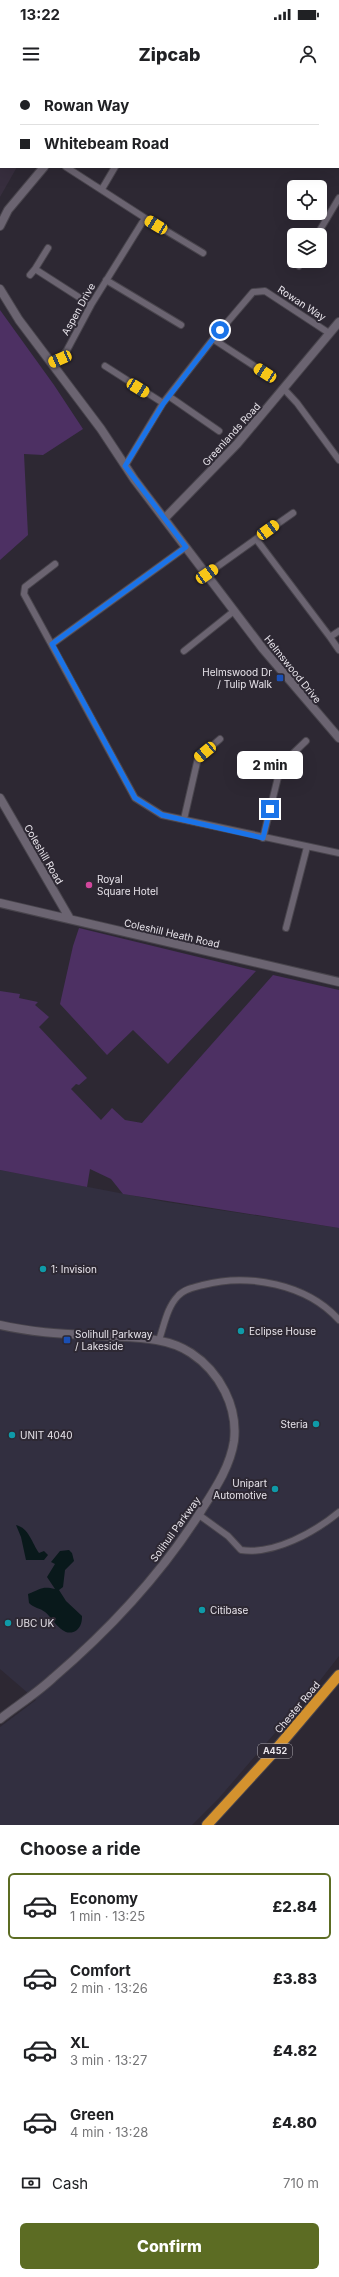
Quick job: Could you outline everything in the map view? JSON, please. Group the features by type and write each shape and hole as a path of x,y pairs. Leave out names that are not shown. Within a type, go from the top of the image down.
{"highway":[{"name":"Chester Road","path":"207,1825 272,1754 339,1675"}],"street":[{"path":"0,226 8,210 43,168"},
{"path":"68,168 145,218 203,253"},
{"path":"102,189 115,168"},
{"path":"321,228 339,198"},
{"name":"Aspen Drive","path":"51,363 60,359 67,350 91,305 145,218"},
{"path":"30,275 35,270 48,248"},
{"path":"35,270 91,305"},
{"name":"Aspen Drive","path":"106,280 181,325"},
{"name":"Helmswood Drive","path":"0,289 19,320 101,429 125,466 234,611 263,649 339,738"},
{"name":"Rowan Way","path":"125,466 163,404 170,397 213,338 253,292 265,291 329,333"},
{"name":"Greenlands Road","path":"165,518 238,444 339,322"},
{"path":"213,338 265,373"},
{"path":"105,366 163,404"},
{"path":"284,389 297,402 339,460"},
{"path":"170,397 219,432"},
{"path":"207,574 292,513"},
{"path":"256,539 339,650"},
{"path":"52,644 186,547"},
{"path":"55,564 25,587 24,592 135,798 162,815 263,838 339,853"},
{"path":"184,652 234,611"},
{"path":"330,637 339,631"},
{"path":"184,819 198,758 220,739"},
{"path":"263,838 281,764 306,741"},
{"name":"Coleshill Road","path":"0,798 70,919"},
{"path":"286,928 307,847"},
{"name":"Coleshill Heath Road","path":"0,903 339,982"},
{"path":"159,1340 167,1315 177,1296 192,1288 222,1281 240,1279 270,1282 314,1300 339,1320"},
{"name":"Solihull Parkway","path":"0,1325 33,1332 159,1340 190,1352 210,1368 222,1386 231,1408 234,1431 231,1453 219,1483 175,1549 121,1612 53,1679 0,1719"},
{"path":"199,1515 228,1536 241,1550 249,1551 274,1546 307,1535 339,1512"}],"shaded area":[{"path":"0,168 16,168 0,197"},
{"path":"0,310 54,385 83,429 43,455 24,454 28,535 0,560"},
{"path":"79,928 256,971 168,1064 133,1030 107,1055 60,1004 73,946"},
{"path":"273,975 339,990 339,1228 123,1194 111,1179 90,1169 87,1187 0,1170 0,991 20,994 19,998 38,1002 35,1005 49,1017 39,1027 87,1078 79,1085 76,1084 71,1089 101,1120 112,1108 125,1120 142,1123"},
{"path":"0,1170 166,1202 339,1228 339,1656 318,1683 219,1798 192,1825 0,1825 0,1727 36,1700 0,1669"},
{"path":"16,1525 24,1529 30,1536 39,1553 44,1551 48,1555 44,1560 26,1560 21,1537"},
{"path":"69,1550 72,1553 74,1561 65,1570 63,1587 59,1590 66,1601 82,1616 79,1627 77,1630 72,1632 63,1630 45,1612 29,1603 28,1594 44,1588 55,1589 47,1577 55,1564 51,1562 60,1551"}],"place":[{"name":"Helmswood Dr / Tulip Walk","path":"280,678"},
{"name":"Royal Square Hotel","path":"89,885"},
{"name":"1: Invision","path":"43,1269"},
{"name":"Eclipse House","path":"241,1331"},
{"name":"Solihull Parkway / Lakeside","path":"67,1340"},
{"name":"Steria","path":"316,1424"},
{"name":"UNIT 4040","path":"12,1435"},
{"name":"Unipart Automotive","path":"275,1489"},
{"name":"Citibase","path":"202,1610"},
{"name":"UBC UK","path":"8,1623"}],"route":[{"path":"220,330 170,397 163,404 140,445 125,466 186,547 52,644 135,798 162,815 263,838 270,809"}]}
